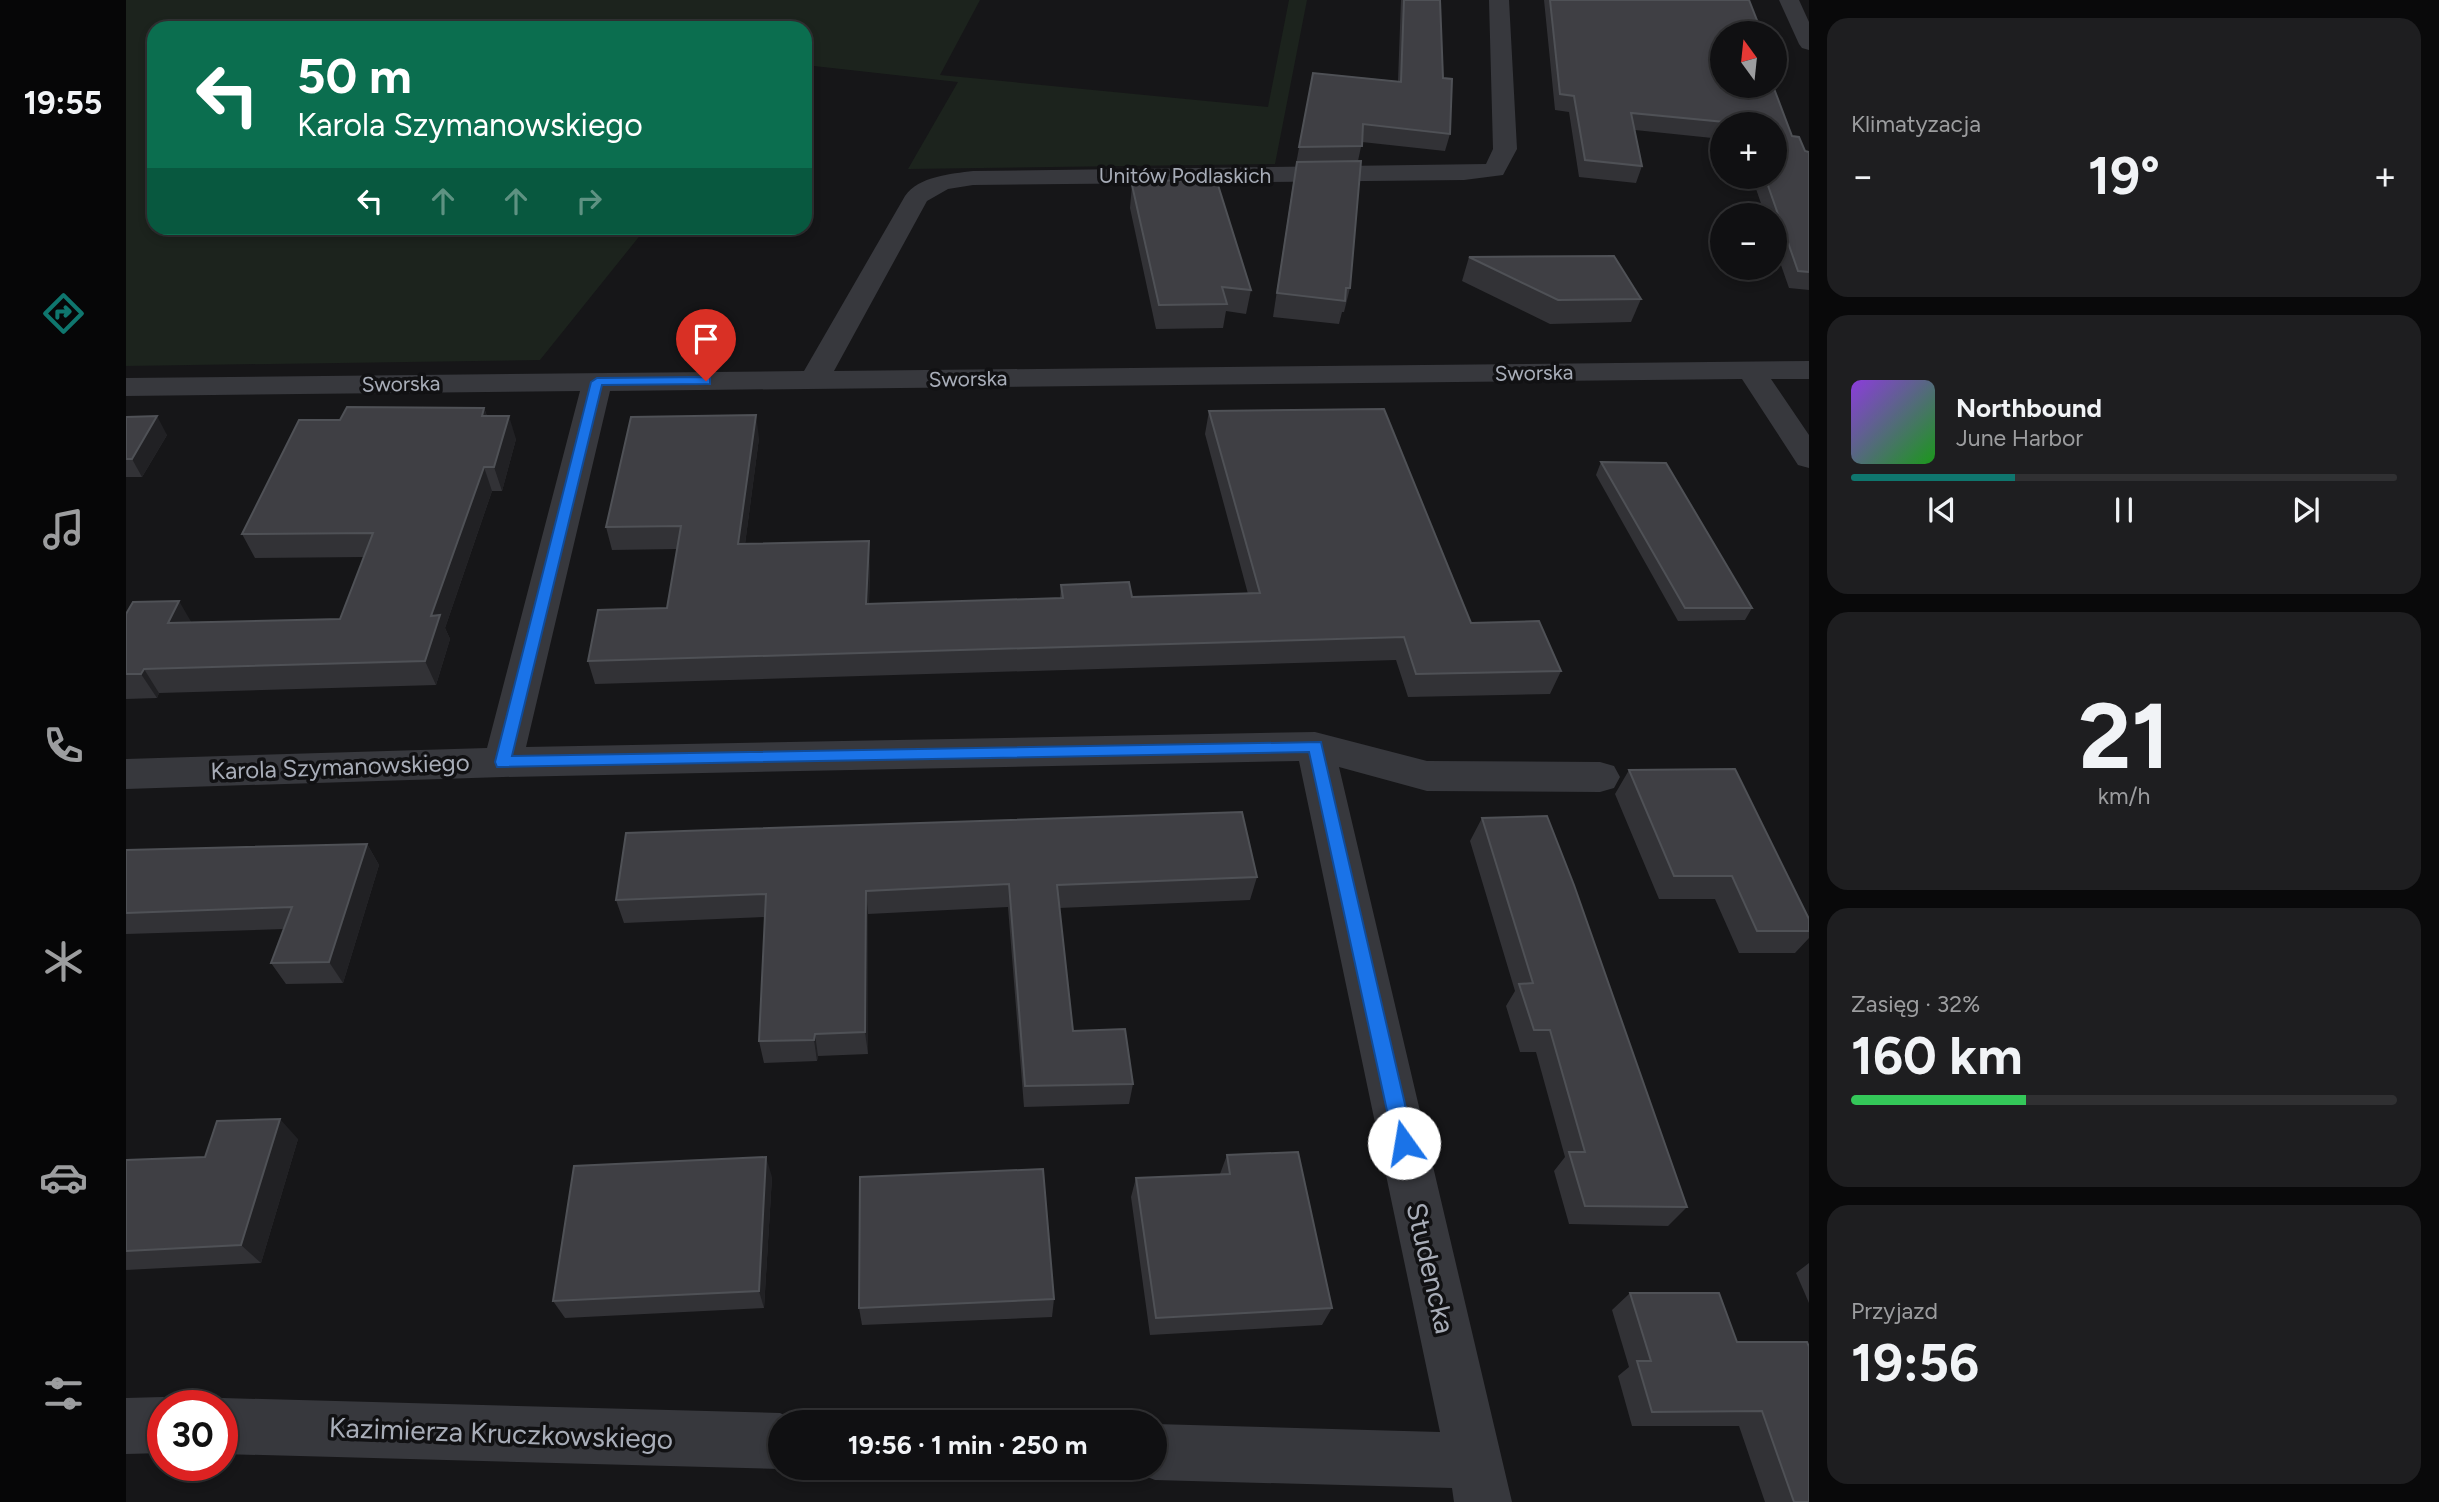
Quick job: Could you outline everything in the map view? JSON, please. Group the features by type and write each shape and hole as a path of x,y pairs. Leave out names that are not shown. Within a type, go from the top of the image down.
{"street":[{"name":"Unitów Podlaskich","path":"814,380 917,195 941,183 973,178 1464,173 1495,170 1505,149 1499,0"},
{"path":"1789,0 1809,44"},
{"name":"Sworska","path":"126,387 1809,370"},
{"path":"1751,371 1809,458"},
{"path":"503,762 597,382"},
{"name":"Karola Szymanowskiego","path":"126,774 503,762 1315,746 1427,776 1600,776"},
{"name":"Studencka","path":"1315,746 1479,1481"},
{"path":"126,1426 147,1425"},
{"name":"Kazimierza Kruczkowskiego","path":"238,1426 768,1441"},
{"path":"1167,1453 1479,1481"}],"shaded area":[{"path":"126,0 980,0 940,75 1268,107 1289,0 1307,0 1275,164 908,169 958,82 812,66 812,21 147,21 147,235 640,235 540,360 126,366"}],"building":[{"path":"1404,0 1440,0 1443,78 1452,79 1450,134 1363,124 1362,146 1299,147 1313,73 1401,82"},
{"path":"1550,0 1749,0 1757,21 1710,21 1710,98 1778,98 1783,112 1710,112 1710,121 1631,113 1642,166 1585,160 1574,96 1560,94"},
{"path":"1787,123 1792,136 1799,137 1805,151 1809,152 1809,272 1798,271 1787,240 1787,203 1774,203 1769,189 1787,189"},
{"path":"1361,161 1350,288 1346,288 1345,301 1277,293 1297,162"},
{"path":"1208,180 1209,184 1218,185 1251,290 1222,287 1227,304 1159,305 1132,185 1141,185 1140,181"},
{"path":"1614,256 1641,299 1558,300 1469,257"},
{"path":"347,407 484,408 482,416 509,416 494,467 484,467 431,616 440,615 425,661 144,669 141,674 126,674 126,614 133,602 179,601 168,623 340,619 373,533 242,534 299,420 340,420"},
{"path":"1384,409 1471,623 1539,621 1561,671 1416,674 1404,637 588,661 598,610 667,608 681,526 606,527 631,417 756,415 738,544 869,541 866,604 1063,598 1061,585 1129,582 1132,597 1260,593 1209,411"},
{"path":"157,416 132,459 126,459 126,417"},
{"path":"1601,462 1666,463 1752,608 1685,608"},
{"path":"1735,769 1809,919 1809,931 1757,931 1732,876 1674,876 1629,770"},
{"path":"1242,812 1257,877 1057,885 1073,1031 1125,1029 1133,1084 1025,1086 1009,884 866,891 865,1032 815,1034 814,1040 759,1041 766,894 616,900 626,833"},
{"path":"1547,816 1574,885 1687,1207 1585,1206 1569,1152 1585,1152 1550,1030 1534,1030 1519,984 1533,983 1482,818"},
{"path":"367,844 329,962 271,963 292,907 126,913 126,850"},
{"path":"280,1119 241,1245 126,1251 126,1160 205,1157 217,1121"},
{"path":"1298,1152 1332,1308 1156,1318 1136,1178 1230,1174 1227,1155"},
{"path":"766,1157 759,1291 553,1301 574,1166"},
{"path":"1043,1169 1054,1299 859,1308 860,1177"},
{"path":"1630,1293 1719,1293 1737,1342 1807,1342 1809,1502 1794,1502 1762,1411 1652,1412 1637,1361 1651,1361"}],"route":[{"path":"706,381 597,382 503,762 1315,746 1404,1143"}]}
